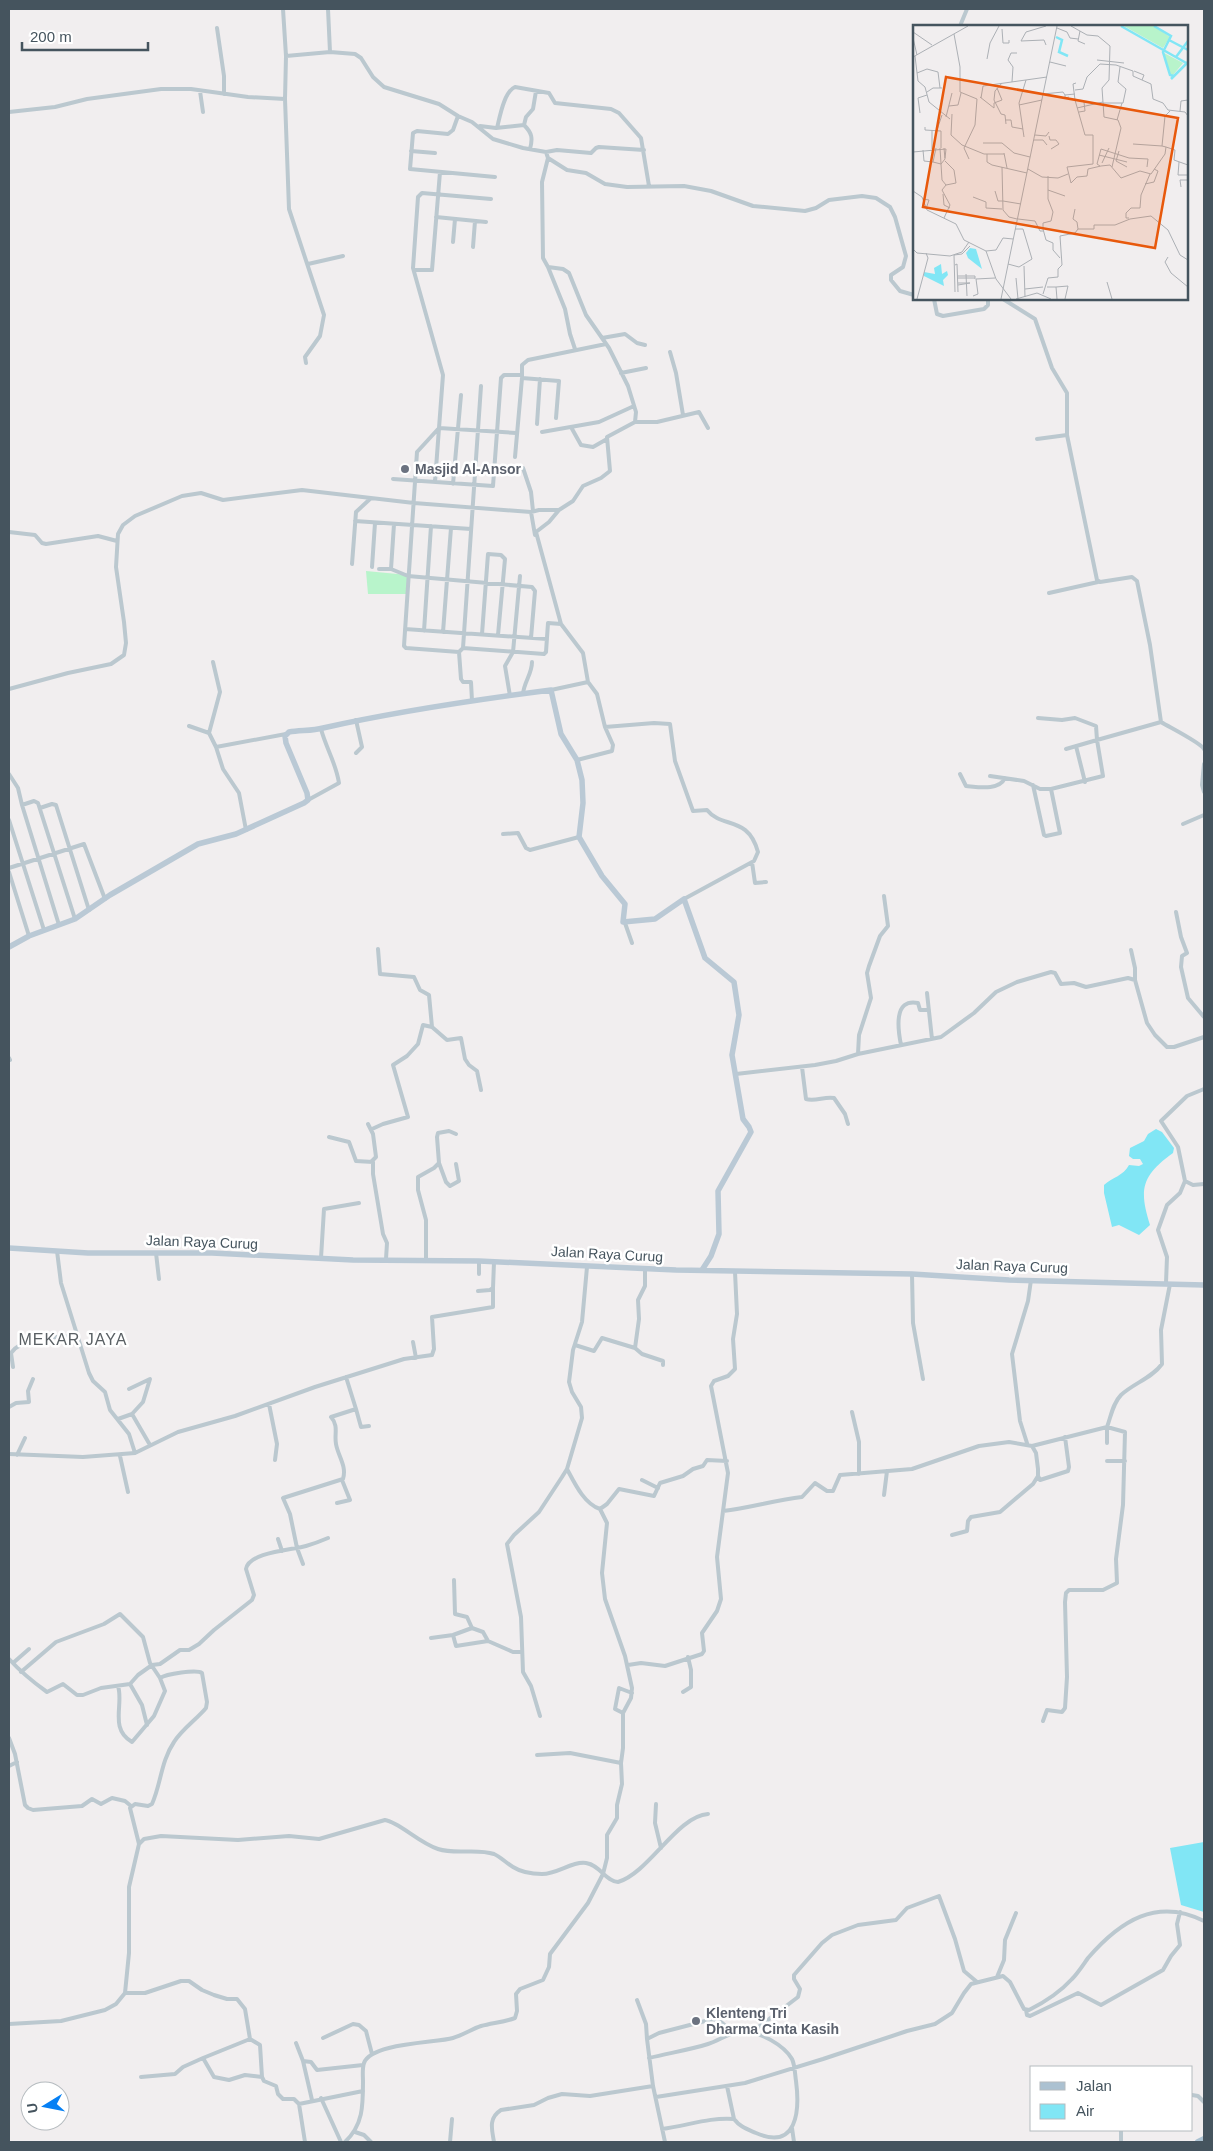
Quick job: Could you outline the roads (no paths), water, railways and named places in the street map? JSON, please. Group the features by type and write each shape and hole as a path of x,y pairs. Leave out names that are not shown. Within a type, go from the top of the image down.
{"main road":[{"path":"1198,2142 1204,2139"}],"street":[{"path":"283,9 286,56 285,99 289,209 324,319 320,336 305,357 306,363"},
{"path":"328,9 330,52"},
{"path":"960,25 968,9"},
{"path":"217,28 224,76 224,94"},
{"path":"286,56 330,52 357,54 364,61 373,77 384,87 398,93 434,102 472,122 494,139 530,149 546,152 558,150 590,153 599,147 644,150"},
{"path":"498,128 500,115 510,89 521,87 550,93 555,103 617,111 640,135 650,186"},
{"path":"9,112 55,107 86,99 148,90 200,91 285,99"},
{"path":"200,91 203,112"},
{"path":"524,125 527,115 533,109 536,91"},
{"path":"458,116 453,130 448,134 415,132 410,169 495,177"},
{"path":"478,126 498,128 524,125 531,131 530,149"},
{"path":"411,151 435,153"},
{"path":"546,152 548,158 542,182 542,258 548,267 565,309 575,349"},
{"path":"548,158 567,170 586,172 605,184 627,187 684,186 701,189 752,206 805,211 816,208 829,200 862,196 876,198 890,208 895,217 906,256 903,267 891,275 891,280 900,292 913,295"},
{"path":"414,270 432,270 440,172"},
{"path":"434,482 442,370 414,270 418,197 422,192 491,199"},
{"path":"436,217 486,222"},
{"path":"453,242 456,219"},
{"path":"473,247 475,221"},
{"path":"308,264 343,256"},
{"path":"548,267 563,268 569,273 586,315 606,344 621,373 634,406 635,422"},
{"path":"934,300 937,314 943,316 984,309 988,305 988,300"},
{"path":"1005,300 1036,320 1052,368 1068,394 1066,410 1067,435 1098,582"},
{"path":"602,338 625,334 637,343 645,346"},
{"path":"515,457 522,365 526,361 575,349 606,344"},
{"path":"670,352 676,372 683,415"},
{"path":"621,373 646,368"},
{"path":"393,480 416,480 473,486 494,485 502,376 504,375 559,381 556,418"},
{"path":"537,424 540,379"},
{"path":"472,701 471,682 460,680 459,652 463,648 481,386"},
{"path":"454,484 461,395"},
{"path":"542,432 599,422 634,406"},
{"path":"571,427 581,445 593,447 607,439 610,434 635,422 655,422 699,412 708,428"},
{"path":"459,652 406,648 404,646 417,452 439,428 516,433"},
{"path":"1037,439 1067,435"},
{"path":"535,534 559,510 573,501 583,486 601,478 610,471 607,439"},
{"path":"523,468 531,492 535,534 561,624 583,653 588,682 597,694 605,727 613,745 612,751 577,760"},
{"path":"9,689 68,672 111,664 124,655 125,638 116,578 117,542 120,529 130,519 187,494 201,493 223,500 302,490 414,503 532,512 559,510"},
{"path":"352,564 356,510 370,498"},
{"path":"355,521 471,529"},
{"path":"372,567 375,523"},
{"path":"391,569 394,524"},
{"path":"424,631 431,526"},
{"path":"443,632 450,528"},
{"path":"9,532 35,535 41,542 46,544 98,536 117,542"},
{"path":"482,634 488,554 504,557 498,635"},
{"path":"379,569 391,569 408,576 486,584 530,586 534,591 530,638"},
{"path":"510,696 506,666 513,652 520,576"},
{"path":"1049,593 1098,582 1132,577 1137,581 1150,645 1161,722"},
{"path":"463,648 545,654 549,622 561,624"},
{"path":"405,629 547,639"},
{"path":"213,662 220,692 209,733 223,769 239,794 246,830"},
{"path":"523,694 524,685 531,675 532,662"},
{"path":"216,747 291,732 321,729 356,720 550,690 588,682"},
{"path":"550,690 561,734 577,760 583,794 579,836 602,876 624,901 626,909 622,921 625,923 632,943"},
{"path":"990,776 1024,781 1040,789 1051,789 1103,776 1096,740 1096,726 1078,719 1038,718"},
{"path":"356,720 362,747 356,753"},
{"path":"1066,749 1161,722 1187,738 1202,744 1204,748"},
{"path":"605,727 670,724 674,756 692,809 695,812 708,810 713,818 737,824 746,830 758,852 757,857 752,862 684,899 655,918 625,923"},
{"path":"189,726 209,733"},
{"path":"9,947 28,936 75,919 161,864 198,844 219,840 246,830 339,783 336,764 329,753 321,729"},
{"path":"286,734 288,749 307,793 308,800"},
{"path":"1076,746 1085,782"},
{"path":"1204,764 1202,785 1204,792"},
{"path":"9,774 18,788 59,925"},
{"path":"960,774 966,786 989,787 998,785 1004,778"},
{"path":"1033,785 1044,835 1046,836 1060,833 1051,789"},
{"path":"22,805 36,801 40,808 75,919"},
{"path":"40,808 53,803 56,805 89,910"},
{"path":"1183,824 1204,815"},
{"path":"9,820 44,930"},
{"path":"503,834 518,833 526,848 530,850 579,836"},
{"path":"9,868 85,844 105,899"},
{"path":"752,862 755,883 766,882"},
{"path":"9,872 28,936"},
{"path":"858,1054 859,1036 871,998 867,973 880,936 888,926 884,896"},
{"path":"684,899 705,958 734,982 739,1015 732,1052 742,1119 750,1127 750,1132 718,1191 719,1234 711,1256 702,1270"},
{"path":"1176,912 1181,937 1187,953 1182,956 1181,966 1188,998 1204,1017"},
{"path":"378,949 380,974 414,977 420,990 429,995 432,1027"},
{"path":"1130,950 1135,968 1135,980 1147,1022 1155,1035 1168,1047 1174,1047 1204,1037"},
{"path":"736,1074 802,1067 932,1040 941,1037 954,1028 974,1013 996,992 1043,974 1053,972 1060,984 1074,983 1086,987 1128,978 1135,980"},
{"path":"927,993 932,1040"},
{"path":"902,1045 899,1031 903,1004 915,1002 918,1003 920,1010 929,1010"},
{"path":"372,1129 408,1117 393,1065 408,1056 418,1044 422,1026 432,1027 447,1040 461,1038 465,1059 477,1071 481,1090"},
{"path":"802,1067 806,1099 834,1098 845,1114 848,1124"},
{"path":"1107,1444 1107,1427 1115,1403 1121,1395 1155,1372 1162,1364 1161,1330 1168,1283 1167,1257 1158,1230 1167,1205 1180,1193 1185,1182 1178,1147 1161,1121 1188,1096 1204,1089"},
{"path":"329,1137 350,1143 356,1161 372,1161 376,1157 372,1129 368,1124"},
{"path":"456,1134 448,1131 437,1134 439,1163 446,1182 450,1186 460,1181 456,1164"},
{"path":"372,1161 383,1234 387,1243 386,1259"},
{"path":"426,1261 426,1220 417,1179 420,1174 434,1168 439,1163"},
{"path":"1185,1182 1193,1185 1204,1184"},
{"path":"321,1258 324,1209 359,1203"},
{"name":"Jalan Raya Curug","path":"9,1248 57,1251 212,1253 321,1258 479,1261 735,1272 912,1274 1031,1280 1204,1285"},
{"path":"57,1251 60,1283 90,1377 104,1391 107,1405 130,1434 135,1454"},
{"path":"156,1253 159,1278"},
{"path":"479,1261 479,1274"},
{"path":"9,1454 120,1456 135,1454 178,1432 269,1404 346,1377 434,1353 432,1317 493,1307 494,1262"},
{"path":"540,1716 531,1686 523,1672 521,1616 507,1544 539,1512 567,1469 582,1418 581,1407 572,1392 570,1382 575,1345 582,1322 587,1267"},
{"path":"635,1348 639,1319 638,1300 645,1286 645,1268"},
{"path":"628,1665 641,1663 665,1666 704,1652 702,1633 717,1611 721,1599 717,1557 728,1478 727,1461 711,1386 714,1381 728,1376 736,1369 733,1339 737,1314 735,1272"},
{"path":"912,1274 913,1323 923,1379"},
{"path":"1027,1444 1020,1421 1012,1354 1028,1301 1031,1280"},
{"path":"478,1291 493,1288"},
{"path":"13,1368 11,1353 19,1346 44,1338 77,1336"},
{"path":"575,1345 594,1351 602,1338 635,1348 642,1354 663,1361 663,1365"},
{"path":"413,1342 416,1358"},
{"path":"346,1377 361,1427 369,1426"},
{"path":"9,1407 16,1403 28,1402 28,1391 33,1379"},
{"path":"118,1419 132,1414 144,1402 150,1379 129,1388"},
{"path":"269,1404 277,1444 275,1460"},
{"path":"337,1503 350,1500 342,1480 344,1467 336,1444 336,1426 331,1417 356,1409"},
{"path":"852,1412 859,1442 859,1474"},
{"path":"132,1414 150,1445"},
{"path":"723,1511 741,1509 783,1498 802,1498 815,1483 827,1491 833,1491 839,1476 912,1470 992,1444 1008,1442 1032,1446 1107,1427 1125,1432 1123,1505 1116,1559 1117,1583 1103,1590 1069,1590 1066,1592 1068,1678 1065,1708 1062,1712 1047,1710 1044,1721"},
{"path":"17,1455 25,1438"},
{"path":"1038,1476 1040,1480 1068,1470 1066,1438"},
{"path":"952,1535 967,1531 968,1521 971,1517 1000,1512 1033,1484 1038,1476 1036,1453 1032,1446"},
{"path":"120,1456 128,1492"},
{"path":"600,1509 607,1504 619,1489 654,1496 660,1483 683,1476 693,1469 703,1466 707,1460 727,1461"},
{"path":"1107,1461 1124,1462"},
{"path":"345,2142 355,2132 359,2122 363,2090 363,2065 372,2054 413,2042 452,2038 493,2022 515,2018 517,2011 516,1994 520,1989 543,1980 549,1967 550,1954 588,1903 603,1874 607,1858 607,1835 617,1818 617,1805 622,1788 623,1713 632,1693 628,1665 605,1599 602,1573 607,1523 600,1509 583,1495 567,1469"},
{"path":"884,1495 886,1471"},
{"path":"303,1564 284,1497 342,1480"},
{"path":"642,1480 658,1488"},
{"path":"9,1659 21,1672 48,1692 62,1684 77,1695 83,1695 101,1688 130,1684 138,1675 151,1666 160,1664 180,1650 189,1650 199,1644 252,1600 254,1595 246,1569 248,1563 259,1556 297,1548 328,1538"},
{"path":"278,1539 282,1551"},
{"path":"454,1580 455,1614 467,1617 472,1628"},
{"path":"21,1672 56,1642 105,1623 120,1614 143,1637 151,1666 165,1688 158,1711 133,1741 125,1736 118,1716 120,1693 118,1686"},
{"path":"432,1638 453,1635 472,1628 483,1632 488,1641"},
{"path":"453,1635 456,1646 488,1641 513,1652 521,1652"},
{"path":"13,1663 30,1648"},
{"path":"683,1692 691,1687 688,1657"},
{"path":"132,1806 135,1804 148,1806 152,1804 158,1790 162,1768 173,1743 207,1705 204,1677 201,1671 176,1675 170,1674 160,1678"},
{"path":"130,1684 142,1705 147,1725"},
{"path":"623,1713 615,1709 619,1688 632,1693"},
{"path":"9,1738 17,1762 24,1805 30,1810 82,1806 92,1799 101,1804 109,1798 125,1801 132,1806"},
{"path":"537,1755 570,1753 621,1763"},
{"path":"9,1766 17,1762"},
{"path":"656,1804 655,1823 661,1848"},
{"path":"9,2024 48,2023 88,2014 116,2004 125,1993 129,1953 128,1897 139,1844 131,1819 132,1806"},
{"path":"139,1844 147,1838 161,1836 238,1840 289,1836 319,1839 385,1820 395,1823 412,1837 436,1849 449,1852 489,1852 520,1870 546,1874 583,1863 597,1868 612,1881 622,1881 692,1820 708,1814"},
{"path":"752,2032 798,1996 800,1989 794,1980 794,1975 828,1938 858,1925 896,1920 907,1908 939,1896 955,1938 964,1971 977,1982"},
{"path":"1026,2010 1034,2007 1070,1981 1089,1957 1113,1932 1147,1913 1163,1910 1180,1912 1204,1921"},
{"path":"656,2097 727,2086 794,2068 888,2036 939,2022 952,2012 966,1990 977,1982 997,1977 1003,1976 1008,1980 1026,2010 1027,2015 1030,2016 1078,1993 1101,2006 1162,1971 1170,1956 1180,1945 1177,1924 1180,1912"},
{"path":"997,1977 1004,1960 1005,1940 1016,1913"},
{"path":"125,1993 145,1993 181,1981 189,1981 202,1990 214,1995 227,1999 236,1999 245,2009 250,2039 260,2045 262,2077 264,2081 276,2086 278,2094 283,2099 294,2099 299,2104 305,2142"},
{"path":"637,2000 646,2024 653,2086 665,2142"},
{"path":"647,2039 663,2032 713,2019 721,2022 734,2033"},
{"path":"323,2038 350,2025 357,2025 366,2031 372,2054"},
{"path":"649,2058 710,2043 734,2033 752,2032 771,2041 786,2052 793,2061 798,2107 796,2120 792,2128 780,2136 765,2137 742,2127 734,2119 727,2086"},
{"path":"141,2077 175,2074 183,2067 250,2039"},
{"path":"296,2042 304,2061 312,2100"},
{"path":"203,2058 214,2077 229,2080 245,2075 262,2077"},
{"path":"304,2061 311,2062 316,2070 363,2065"},
{"path":"494,2142 492,2120 496,2113 501,2110 528,2106 562,2094 597,2096 653,2086"},
{"path":"299,2104 363,2090"},
{"path":"1193,2095 1198,2096 1204,2102"},
{"path":"321,2098 341,2142"},
{"path":"450,2142 452,2119"},
{"path":"662,2130 702,2120 734,2119"},
{"path":"792,2128 794,2142"},
{"path":"355,2132 364,2135 371,2142"},
{"path":"763,2142 765,2137"}],"water":[{"path":"1156,1129 1162,1132 1174,1148 1173,1153 1154,1169 1145,1184 1144,1202 1150,1225 1139,1235 1119,1225 1112,1227 1104,1185 1121,1174 1129,1165 1139,1166 1143,1164 1140,1159 1133,1159 1129,1156 1130,1148 1144,1141 1148,1134"},
{"path":"1204,1842 1204,1912 1181,1905 1170,1848"}],"place":[{"name":"Masjid Al-Ansor","path":"405,469"},
{"name":"Klenteng Tri Dharma Cinta Kasih","path":"696,2021"}],"district":[{"name":"MEKAR JAYA","path":"73,1339"}]}
